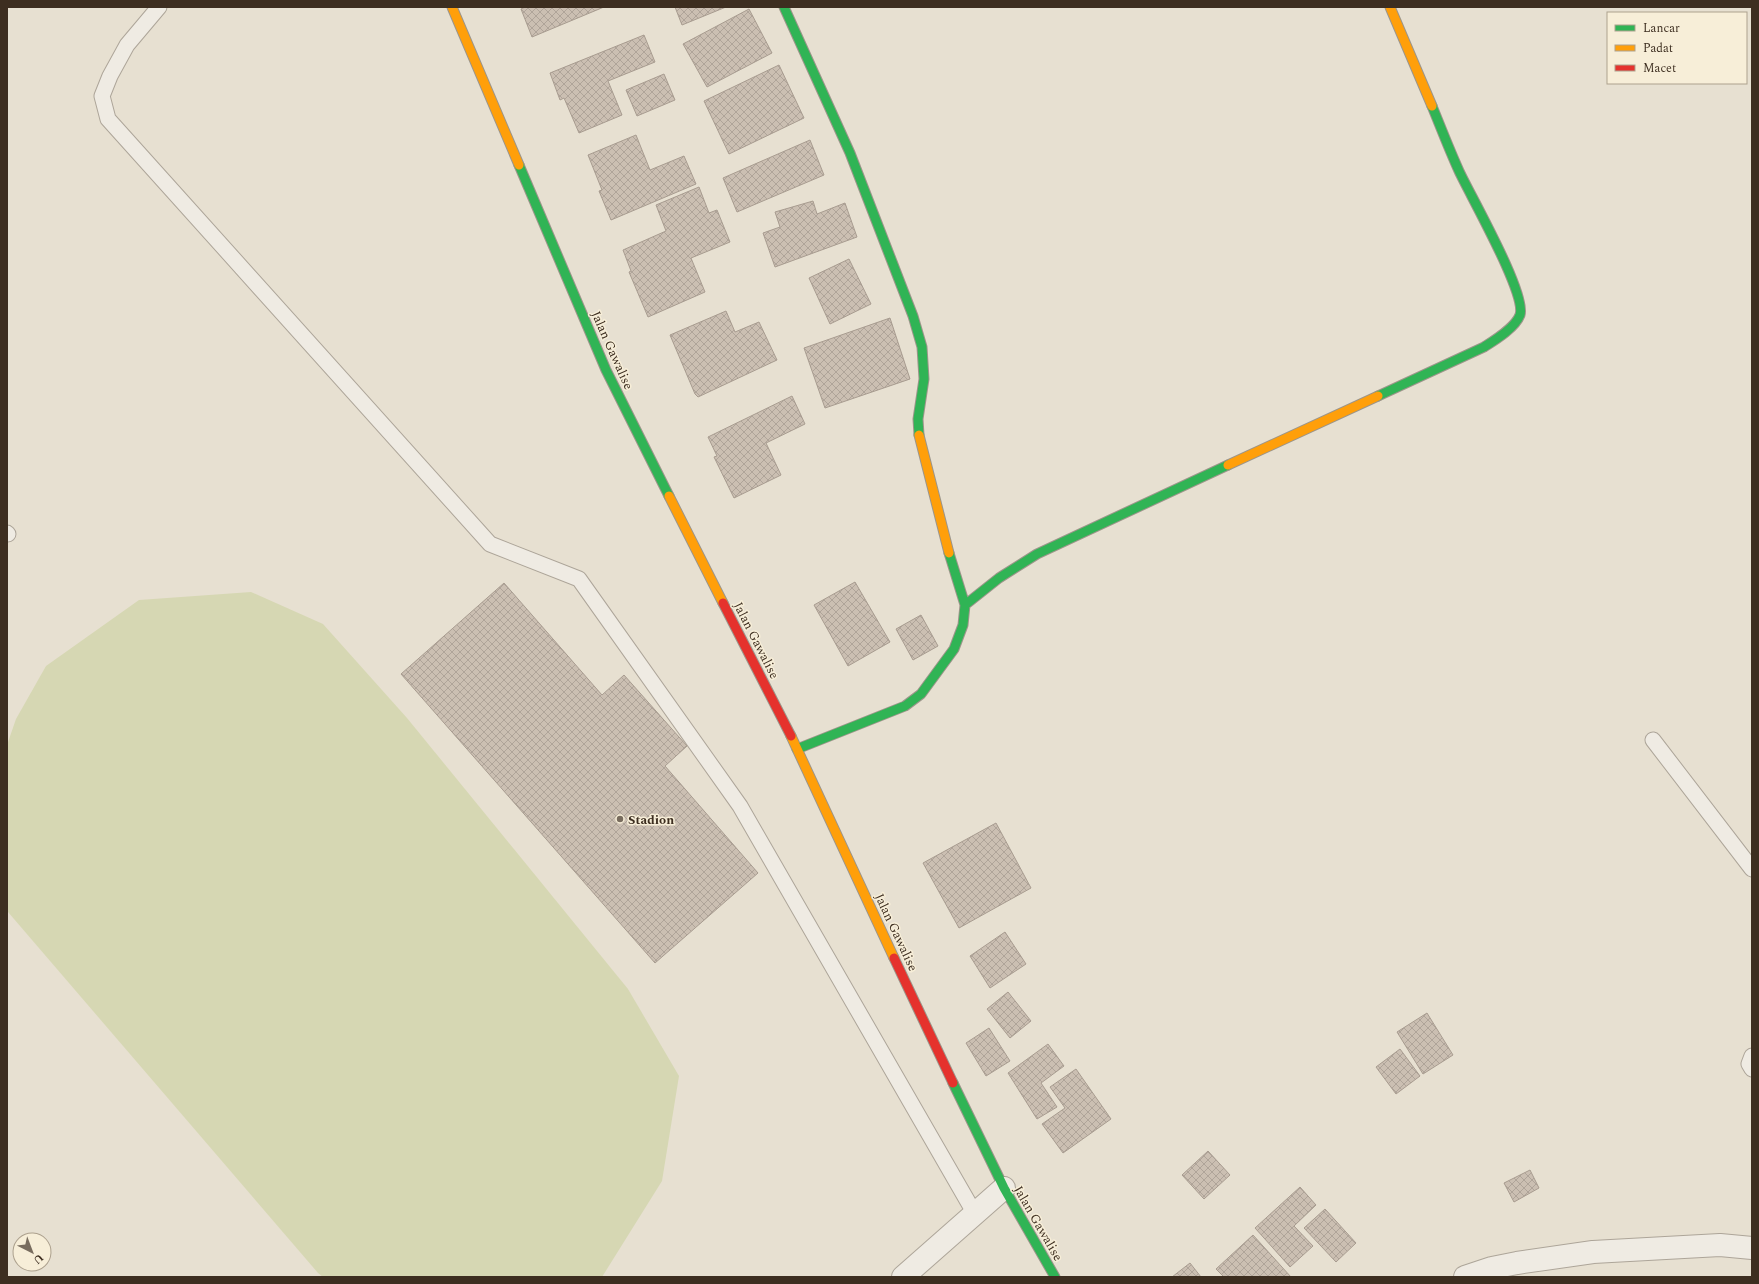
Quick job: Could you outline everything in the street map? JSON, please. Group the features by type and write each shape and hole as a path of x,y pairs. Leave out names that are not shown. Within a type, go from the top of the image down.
{"street":[{"name":"Jalan Gawalise","path":"452,7 606,370 798,749 945,1067 1004,1188 1055,1277"},
{"path":"784,7 850,153 913,316 922,347 924,379 918,419 920,434 954,573 965,605 963,625 954,649 920,694 905,706 798,749"},
{"path":"965,605 999,578 1037,554 1484,347 1500,337 1516,321 1520,314 1519,300 1507,267 1459,171 1390,7"},
{"path":"903,1277 1004,1188"},
{"path":"1465,1277 1492,1268 1511,1264 1593,1252 1720,1245 1752,1248"}],"lane":[{"path":"158,7 127,45 110,76 102,96 108,119 490,544 579,579 740,806 975,1214"},
{"path":"1653,740 1752,869"},
{"path":"1752,1056 1749,1064 1752,1069"}],"green space":[{"path":"251,592 323,624 407,718 628,989 679,1076 662,1181 602,1277 323,1277 8,912 7,745 16,719 46,666 139,600"}],"building":[{"path":"525,7 604,7 532,37 521,9"},
{"path":"675,7 726,7 682,25"},
{"path":"749,9 772,53 707,87 683,44"},
{"path":"644,35 655,62 608,81 622,115 579,133 564,98 560,100 550,73"},
{"path":"779,65 804,118 729,154 704,101"},
{"path":"664,74 675,100 637,116 626,90"},
{"path":"636,135 650,170 684,156 696,184 611,220 599,191 602,190 588,155"},
{"path":"810,140 824,175 737,212 723,178"},
{"path":"699,187 709,213 717,210 730,242 691,258 705,292 648,317 629,272 631,271 623,250 666,231 656,205"},
{"path":"813,201 817,214 845,203 857,237 775,267 763,233 780,227 775,212"},
{"path":"849,259 871,304 830,324 809,278"},
{"path":"726,311 735,332 759,322 777,360 698,397 695,394 670,335"},
{"path":"890,318 910,379 825,408 804,348"},
{"path":"792,396 805,424 766,443 781,475 734,498 714,457 717,456 708,437"},
{"path":"855,582 890,642 848,666 814,605"},
{"name":"Stadion","path":"504,583 602,695 624,675 687,746 665,766 758,873 655,963 401,674"},
{"path":"921,615 938,646 913,660 896,629"},
{"path":"996,823 1031,888 959,928 923,863"},
{"path":"1005,932 1026,964 990,988 970,956"},
{"path":"1008,992 1031,1021 1010,1038 987,1009"},
{"path":"1427,1013 1453,1055 1423,1074 1397,1032"},
{"path":"989,1028 1010,1061 986,1076 966,1043"},
{"path":"1048,1044 1064,1066 1041,1083 1057,1107 1037,1119 1008,1073"},
{"path":"1400,1049 1420,1076 1396,1094 1376,1067"},
{"path":"1076,1069 1111,1119 1063,1153 1042,1124 1065,1108 1050,1087"},
{"path":"1208,1151 1230,1175 1204,1199 1182,1175"},
{"path":"1530,1170 1539,1188 1514,1202 1504,1183"},
{"path":"1300,1187 1316,1205 1294,1226 1313,1246 1290,1267 1255,1228"},
{"path":"1325,1209 1356,1243 1336,1262 1304,1228"},
{"path":"1253,1235 1291,1277 1224,1277 1216,1269"},
{"path":"1190,1263 1201,1277 1172,1277"}],"traffic: fast":[{"path":"784,7 850,153 913,316 922,347 924,379 918,419 919,435"},
{"path":"1378,396 1484,347 1509,329 1520,315 1520,304 1507,267 1459,171 1432,106"},
{"path":"519,165 606,370 669,496"},
{"path":"965,605 999,578 1037,554 1228,465"},
{"path":"797,749 905,706 921,694 954,649 963,625 965,605 949,553"},
{"path":"953,1083 1004,1188 1055,1277"}],"traffic: slow":[{"path":"452,7 519,165"},
{"path":"1390,7 1432,106"},
{"path":"1228,465 1378,396"},
{"path":"919,435 949,553"},
{"path":"669,496 723,603"},
{"path":"791,736 894,958"}],"traffic: jam":[{"path":"723,603 791,736"},
{"path":"894,958 953,1083"}],"place":[{"name":"Stadion","path":"620,819"}]}
